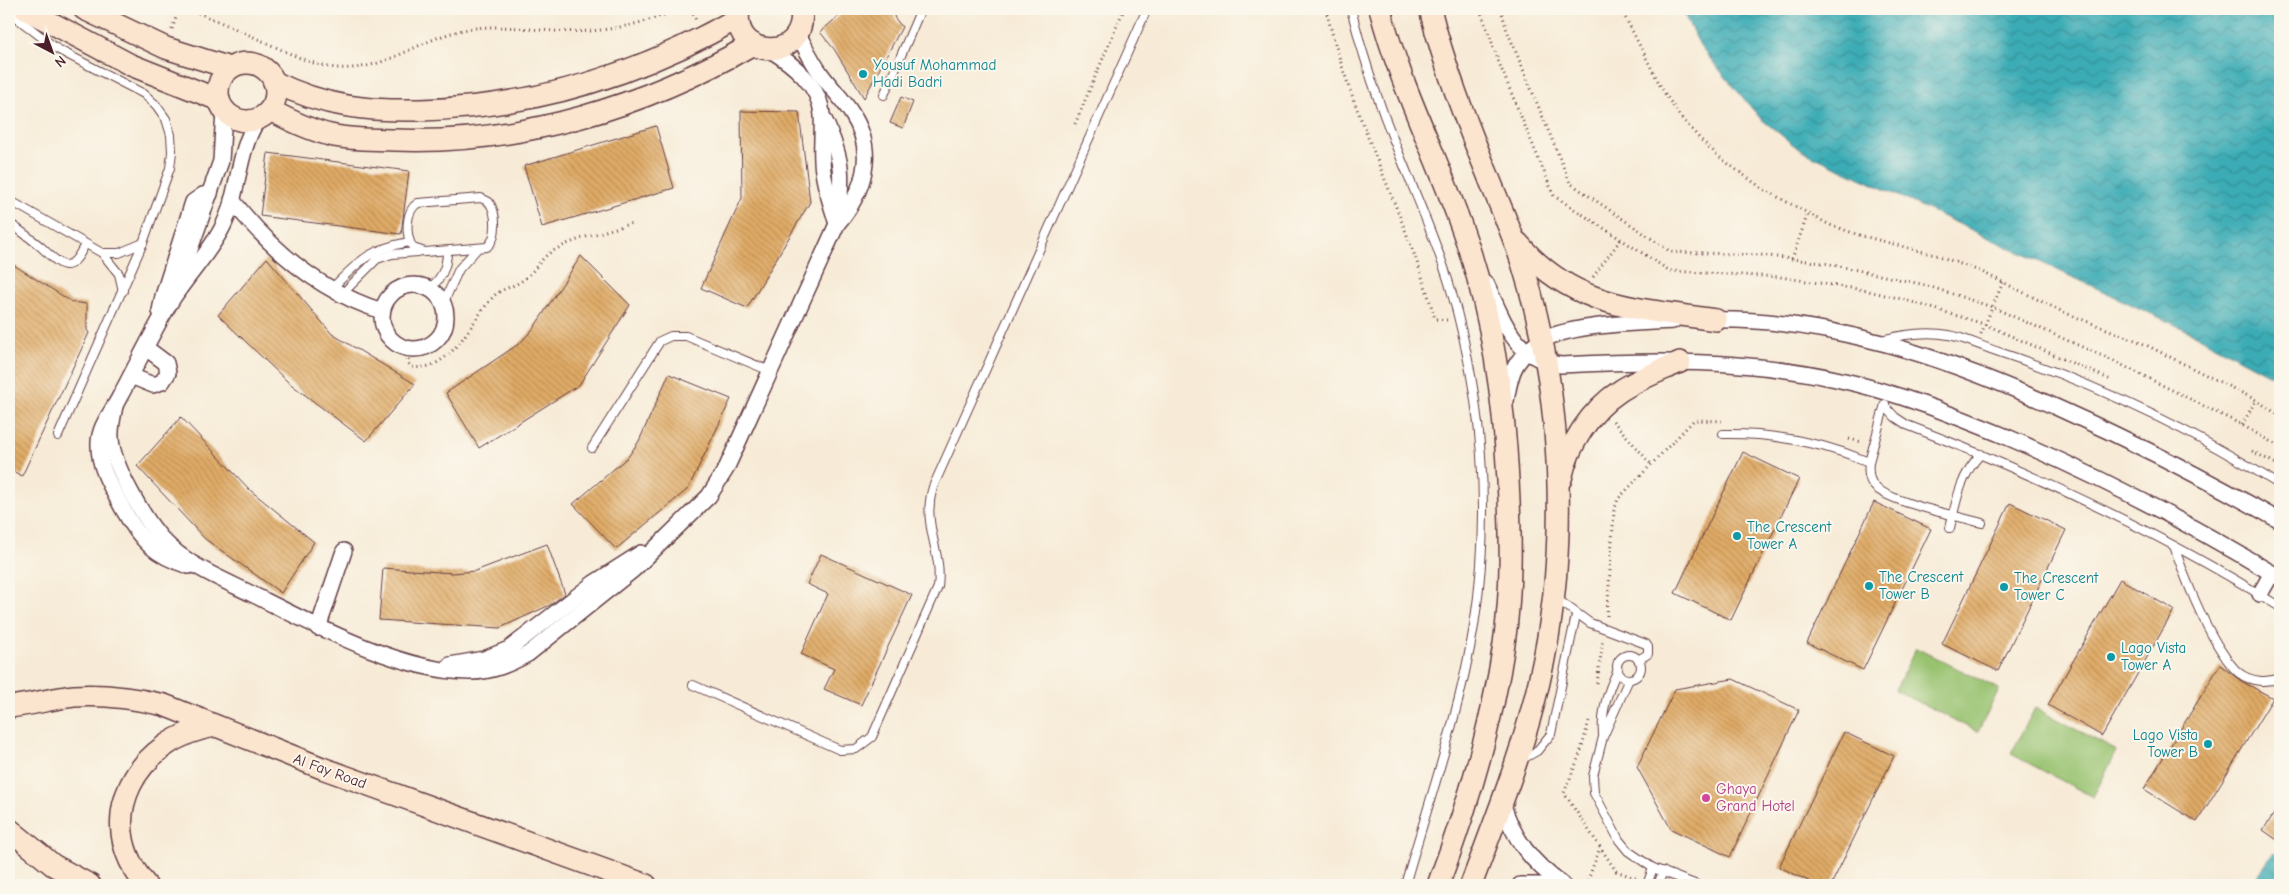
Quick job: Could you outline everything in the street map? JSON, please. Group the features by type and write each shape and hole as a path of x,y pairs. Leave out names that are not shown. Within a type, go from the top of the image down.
{"street":[{"path":"25,9 131,65 222,106 236,120 251,121 264,115 330,135 410,140 490,135 569,121 638,100 761,47 785,45 803,17"},
{"path":"85,9 166,48 230,68"},
{"path":"1380,9 1403,84 1450,194 1470,253 1487,313 1499,369 1504,412 1512,542 1510,595 1504,645 1487,728 1469,792 1438,885"},
{"path":"1430,9 1444,61 1514,238 1533,302 1534,346"},
{"path":"803,17 818,69 853,115 863,139 865,159 862,182 850,209 837,224 718,483 698,507 618,583 528,654 514,662 485,671 469,672 434,668 393,657 318,628 205,571 163,540 149,521 122,474 113,452 110,428 115,406 171,301 221,160 222,106 219,82 230,68 238,64 256,64 264,68 274,82 297,94 332,105 409,110 486,106 561,92 616,75 670,54 738,13 742,33 792,66 809,82 816,92 822,114 838,150 842,178 837,224"},
{"path":"171,301 214,242 225,222 246,143 275,101 274,82"},
{"path":"822,114 824,178 837,224"},
{"path":"838,150 863,139"},
{"path":"161,321 163,296 191,208 197,198 210,194"},
{"path":"232,200 278,252 335,293 382,311"},
{"path":"203,214 225,222 253,224"},
{"path":"1514,238 1545,270 1581,293 1618,305 1716,320 1799,325 1880,341 1919,352 1967,370 2091,423 2170,460 2280,521"},
{"path":"1470,253 1512,335 1534,346 1545,363 1558,497 1553,596 1540,680 1517,762 1472,885"},
{"path":"415,286 429,289 443,304 446,323 436,341 418,349 408,349 398,346 385,331 382,311 386,302 400,288 415,286"},
{"path":"1504,412 1511,376 1516,365 1534,346 1552,336 1588,328 1716,320"},
{"path":"131,376 153,385 162,382 168,373 166,363 146,348"},
{"path":"1545,363 1561,365 1680,362 1790,370 1836,378 1886,400 1956,416 2061,460 2193,528 2276,575 2260,594"},
{"path":"1558,497 1570,453 1580,433 1606,401 1622,389 1680,362"},
{"path":"318,628 344,551"},
{"name":"Al Fay Road","path":"9,707 72,696 118,697 164,705 322,768 646,885"},
{"path":"146,885 131,864 122,839 121,814 128,789 143,765 165,744 190,731 215,726"},
{"path":"1502,802 1514,835 1524,850 1536,864 1562,885"},
{"path":"9,828 54,865 90,885"},
{"path":"1520,885 1562,885"}],"lane":[{"path":"884,95 921,9"},
{"path":"693,685 840,750 856,749 872,737 938,587 939,562 928,512 933,487 1147,9"},
{"path":"1351,9 1383,113 1427,218 1449,285 1461,329 1474,395 1482,472 1482,550 1473,627 1456,702 1405,885"},
{"path":"9,12 64,53 144,94 166,119 171,135 172,152 170,168 143,242 58,436"},
{"path":"335,293 377,259 392,254 487,248 494,238 492,206 485,199 481,198 418,203 410,211 409,242 418,252"},
{"path":"9,200 102,253 119,274 123,291"},
{"path":"9,223 32,238 59,264 73,263 78,258 85,244"},
{"path":"102,253 119,254 143,242"},
{"path":"335,293 370,253 409,242"},
{"path":"443,304 452,280 476,250"},
{"path":"429,289 441,276 447,260 447,251"},
{"path":"1880,341 1897,336 1933,333 1951,335 2021,359 2124,403 2216,448 2280,484"},
{"path":"592,448 660,341 671,336 686,336 770,371"},
{"path":"1886,400 1895,417 1907,425 1982,454 2082,498 2174,546 2280,607"},
{"path":"1886,400 1869,462 1868,471 1876,488 1901,499 1982,523"},
{"path":"1723,434 1787,438 1829,447 1869,462"},
{"path":"1950,528 1963,478 1971,465 1982,454"},
{"path":"2174,546 2198,611 2230,664 2239,673 2249,678 2261,681 2280,678"},
{"path":"1553,596 1576,615 1605,630 1646,644 1648,654 1638,660"},
{"path":"1517,762 1537,752 1551,734 1576,615"},
{"path":"1603,737 1604,703 1618,670 1620,660 1624,657 1634,656 1638,660 1641,670 1639,674 1629,679 1603,737 1593,776 1594,792 1623,846 1640,861 1653,868 1697,885"},
{"path":"1618,670 1620,674 1629,679"},
{"path":"1648,884 1653,868"},
{"path":"1658,885 1663,871"}],"path":[{"path":"189,9 314,63 346,68 378,64 425,42 460,30 497,27 572,32 605,31 653,19 680,9"},
{"path":"1075,124 1124,9"},
{"path":"1326,9 1357,113 1419,261 1436,319"},
{"path":"1480,9 1501,68 1554,196 1670,271 1780,277 1864,290 1902,299 1984,324 2119,384"},
{"path":"1501,9 1506,28 1570,183 1671,252 1761,255 1792,259 1830,264 1925,285 1992,307 2116,362 2242,425 2280,447"},
{"path":"1621,9 1662,89 1679,115 1700,139 1743,176 1770,194 1858,235 1939,256 2003,282 2080,320 2132,338 2256,400 2280,416"},
{"path":"1792,259 1808,213"},
{"path":"408,349 408,362 412,367 419,368 435,365 450,354 494,296 525,279 546,255 560,247 632,223"},
{"path":"1581,293 1622,239"},
{"path":"1977,345 1984,324 2003,282"},
{"path":"2242,425 2256,400"},
{"path":"1596,691 1610,594 1614,511 1618,499 1694,420 1729,421"},
{"path":"1847,439 1863,443 1866,434"},
{"path":"2247,449 2280,466"},
{"path":"1590,719 1580,754 1564,793 1616,871 1648,884"},
{"path":"1586,885 1600,847"}],"green space":[{"path":"1916,648 1999,689 1978,732 1895,690"},
{"path":"2035,708 2117,751 2093,797 2011,754"}],"water":[{"path":"1681,9 2280,9 2280,380 2184,329 1800,150 1760,118 1702,49"},
{"path":"2274,852 2280,856 2280,885 2257,885 2253,883"}],"building":[{"name":"Yousuf Mohammad Hadi Badri","path":"847,9 896,9 894,17 902,27 864,98 834,49 820,32"},
{"path":"901,97 913,102 903,128 890,123"},
{"path":"741,111 799,112 810,202 747,308 701,288 742,198"},
{"path":"656,126 674,188 542,227 524,166"},
{"path":"268,153 409,171 401,234 260,216"},
{"path":"581,256 630,305 579,385 479,448 446,393 520,343 533,329"},
{"path":"267,258 332,334 415,384 366,441 288,382 218,315"},
{"path":"9,262 72,302 87,304 87,330 89,333 22,476 9,469"},
{"path":"669,374 731,399 688,489 616,549 573,504 628,457 639,441"},
{"path":"181,417 250,490 314,542 281,593 205,539 137,466"},
{"name":"The Crescent Tower A","path":"1743,452 1799,479 1731,620 1675,593"},
{"name":"The Crescent Tower B","path":"1874,502 1931,529 1863,670 1807,643"},
{"name":"The Crescent Tower C","path":"2010,503 2066,530 1998,671 1942,644"},
{"path":"547,544 565,594 550,605 500,628 379,620 383,568 453,573 475,571"},
{"path":"821,554 912,595 861,705 824,689 834,669 801,654 828,594 807,584"},
{"name":"Lago Vista Tower A","path":"2120,579 2174,610 2102,736 2048,705"},
{"name":"Lago Vista Tower B","path":"2220,665 2241,681 2273,698 2197,822 2144,789"},
{"name":"Ghaya Grand Hotel","path":"1733,679 1799,710 1730,857 1671,829 1637,767 1675,689"},
{"path":"1844,732 1894,756 1831,885 1817,885 1779,867"},
{"path":"2280,805 2280,842 2263,830"}],"place":[{"name":"Yousuf Mohammad Hadi Badri","path":"863,74"},
{"name":"The Crescent Tower A","path":"1737,536"},
{"name":"The Crescent Tower B","path":"1869,586"},
{"name":"The Crescent Tower C","path":"2004,587"},
{"name":"Lago Vista Tower A","path":"2111,657"},
{"name":"Lago Vista Tower B","path":"2208,744"},
{"name":"Ghaya Grand Hotel","path":"1706,798"}]}
